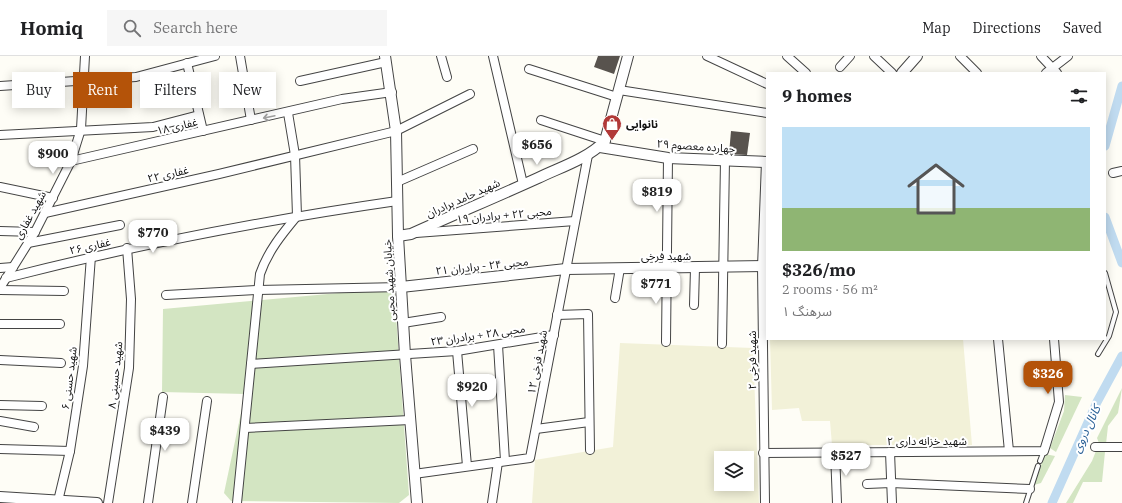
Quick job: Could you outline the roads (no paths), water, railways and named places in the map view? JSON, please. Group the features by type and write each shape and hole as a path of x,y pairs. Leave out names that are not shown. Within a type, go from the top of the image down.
{"street":[{"name":"شهید غفاری","path":"83,72 85,56"},
{"path":"132,77 215,56"},
{"path":"240,56 251,120"},
{"path":"442,56 447,77"},
{"path":"493,56 523,184"},
{"path":"541,120 602,144 628,56"},
{"path":"707,56 766,84"},
{"path":"787,56 805,72"},
{"path":"840,66 850,56"},
{"path":"874,56 891,72"},
{"path":"960,56 976,72"},
{"path":"1041,56 1052,71 1068,56"},
{"path":"903,72 912,58"},
{"path":"300,81 385,59"},
{"name":"خیابان شهید محبی","path":"385,59 392,92 396,131 398,236 405,355 417,503"},
{"path":"187,63 203,131"},
{"path":"530,69 618,94 766,113"},
{"path":"0,86 73,80"},
{"name":"غفاری ۱۸","path":"71,161 288,113 342,99 392,92"},
{"name":"غفاری ۲۲","path":"45,213 396,131 470,94"},
{"name":"شهید غفاری","path":"0,289 35,232 71,161 81,129 81,108"},
{"path":"237,503 260,274 264,260 274,244 297,216 295,155 288,113"},
{"path":"0,135 81,129 153,127 199,115"},
{"name":"شهید حامد برادران","path":"398,236 411,234 588,155 602,144"},
{"name":"چهارده معصوم ۲۹","path":"602,144 668,158 766,162"},
{"path":"397,182 474,149"},
{"name":"شهید فرخی ۱۲","path":"502,462 530,458 588,155"},
{"path":"666,342 668,158"},
{"path":"722,344 725,160"},
{"name":"شهید فرخی ۲","path":"765,503 763,453 766,162"},
{"path":"1113,173 1122,170"},
{"path":"0,187 53,198"},
{"name":"غفاری ۲۶","path":"6,278 127,248 297,216 398,201"},
{"name":"محبی ۲۲ + برادران ۱۹","path":"411,234 575,220"},
{"path":"28,243 120,225"},
{"path":"0,231 35,232"},
{"name":"شهید حسینی ۸","path":"108,503 129,368 131,299 127,248"},
{"name":"شهید حسنی ۶","path":"58,500 70,451 83,366 91,256"},
{"name":"شهید فرخی","path":"566,269 765,266"},
{"path":"0,268 13,267"},
{"path":"615,298 620,268"},
{"path":"694,305 695,268"},
{"name":"محبی ۲۴ - برادران ۲۱","path":"401,287 566,269"},
{"path":"166,294 258,290 401,287"},
{"path":"0,289 64,291"},
{"path":"557,315 588,314 590,450"},
{"path":"403,323 441,317"},
{"path":"0,324 60,324"},
{"name":"محبی ۲۸ + برادران ۲۳","path":"251,364 457,351 498,346 554,335"},
{"path":"998,340 1009,451"},
{"path":"1044,451 1059,402 1054,340"},
{"path":"492,503 502,462 498,346"},
{"path":"457,351 467,466"},
{"path":"0,360 61,363"},
{"path":"148,503 163,398"},
{"path":"192,503 207,401"},
{"path":"0,405 42,406"},
{"path":"245,428 410,420"},
{"path":"0,421 34,427"},
{"path":"536,429 589,422"},
{"path":"1095,447 1122,447"},
{"path":"0,449 70,451"},
{"name":"شهید خزانه داری ۲","path":"763,453 1044,451"},
{"path":"835,452 837,503"},
{"path":"890,452 892,503"},
{"path":"414,474 502,462"},
{"path":"867,484 891,483 1030,489"},
{"path":"0,497 97,503"}],"lane":[{"path":"1098,354 1109,336 1116,312 1106,277"},
{"path":"1026,503 1044,451"}],"waterway":[{"name":"کانال دروی","path":"1106,142 1122,86"},
{"name":"کانال دروی","path":"1106,220 1122,263"},
{"name":"کانال دروی","path":"1052,503 1097,402 1122,356"}],"place":[{"name":"نانوایی","path":"612,141"}]}
